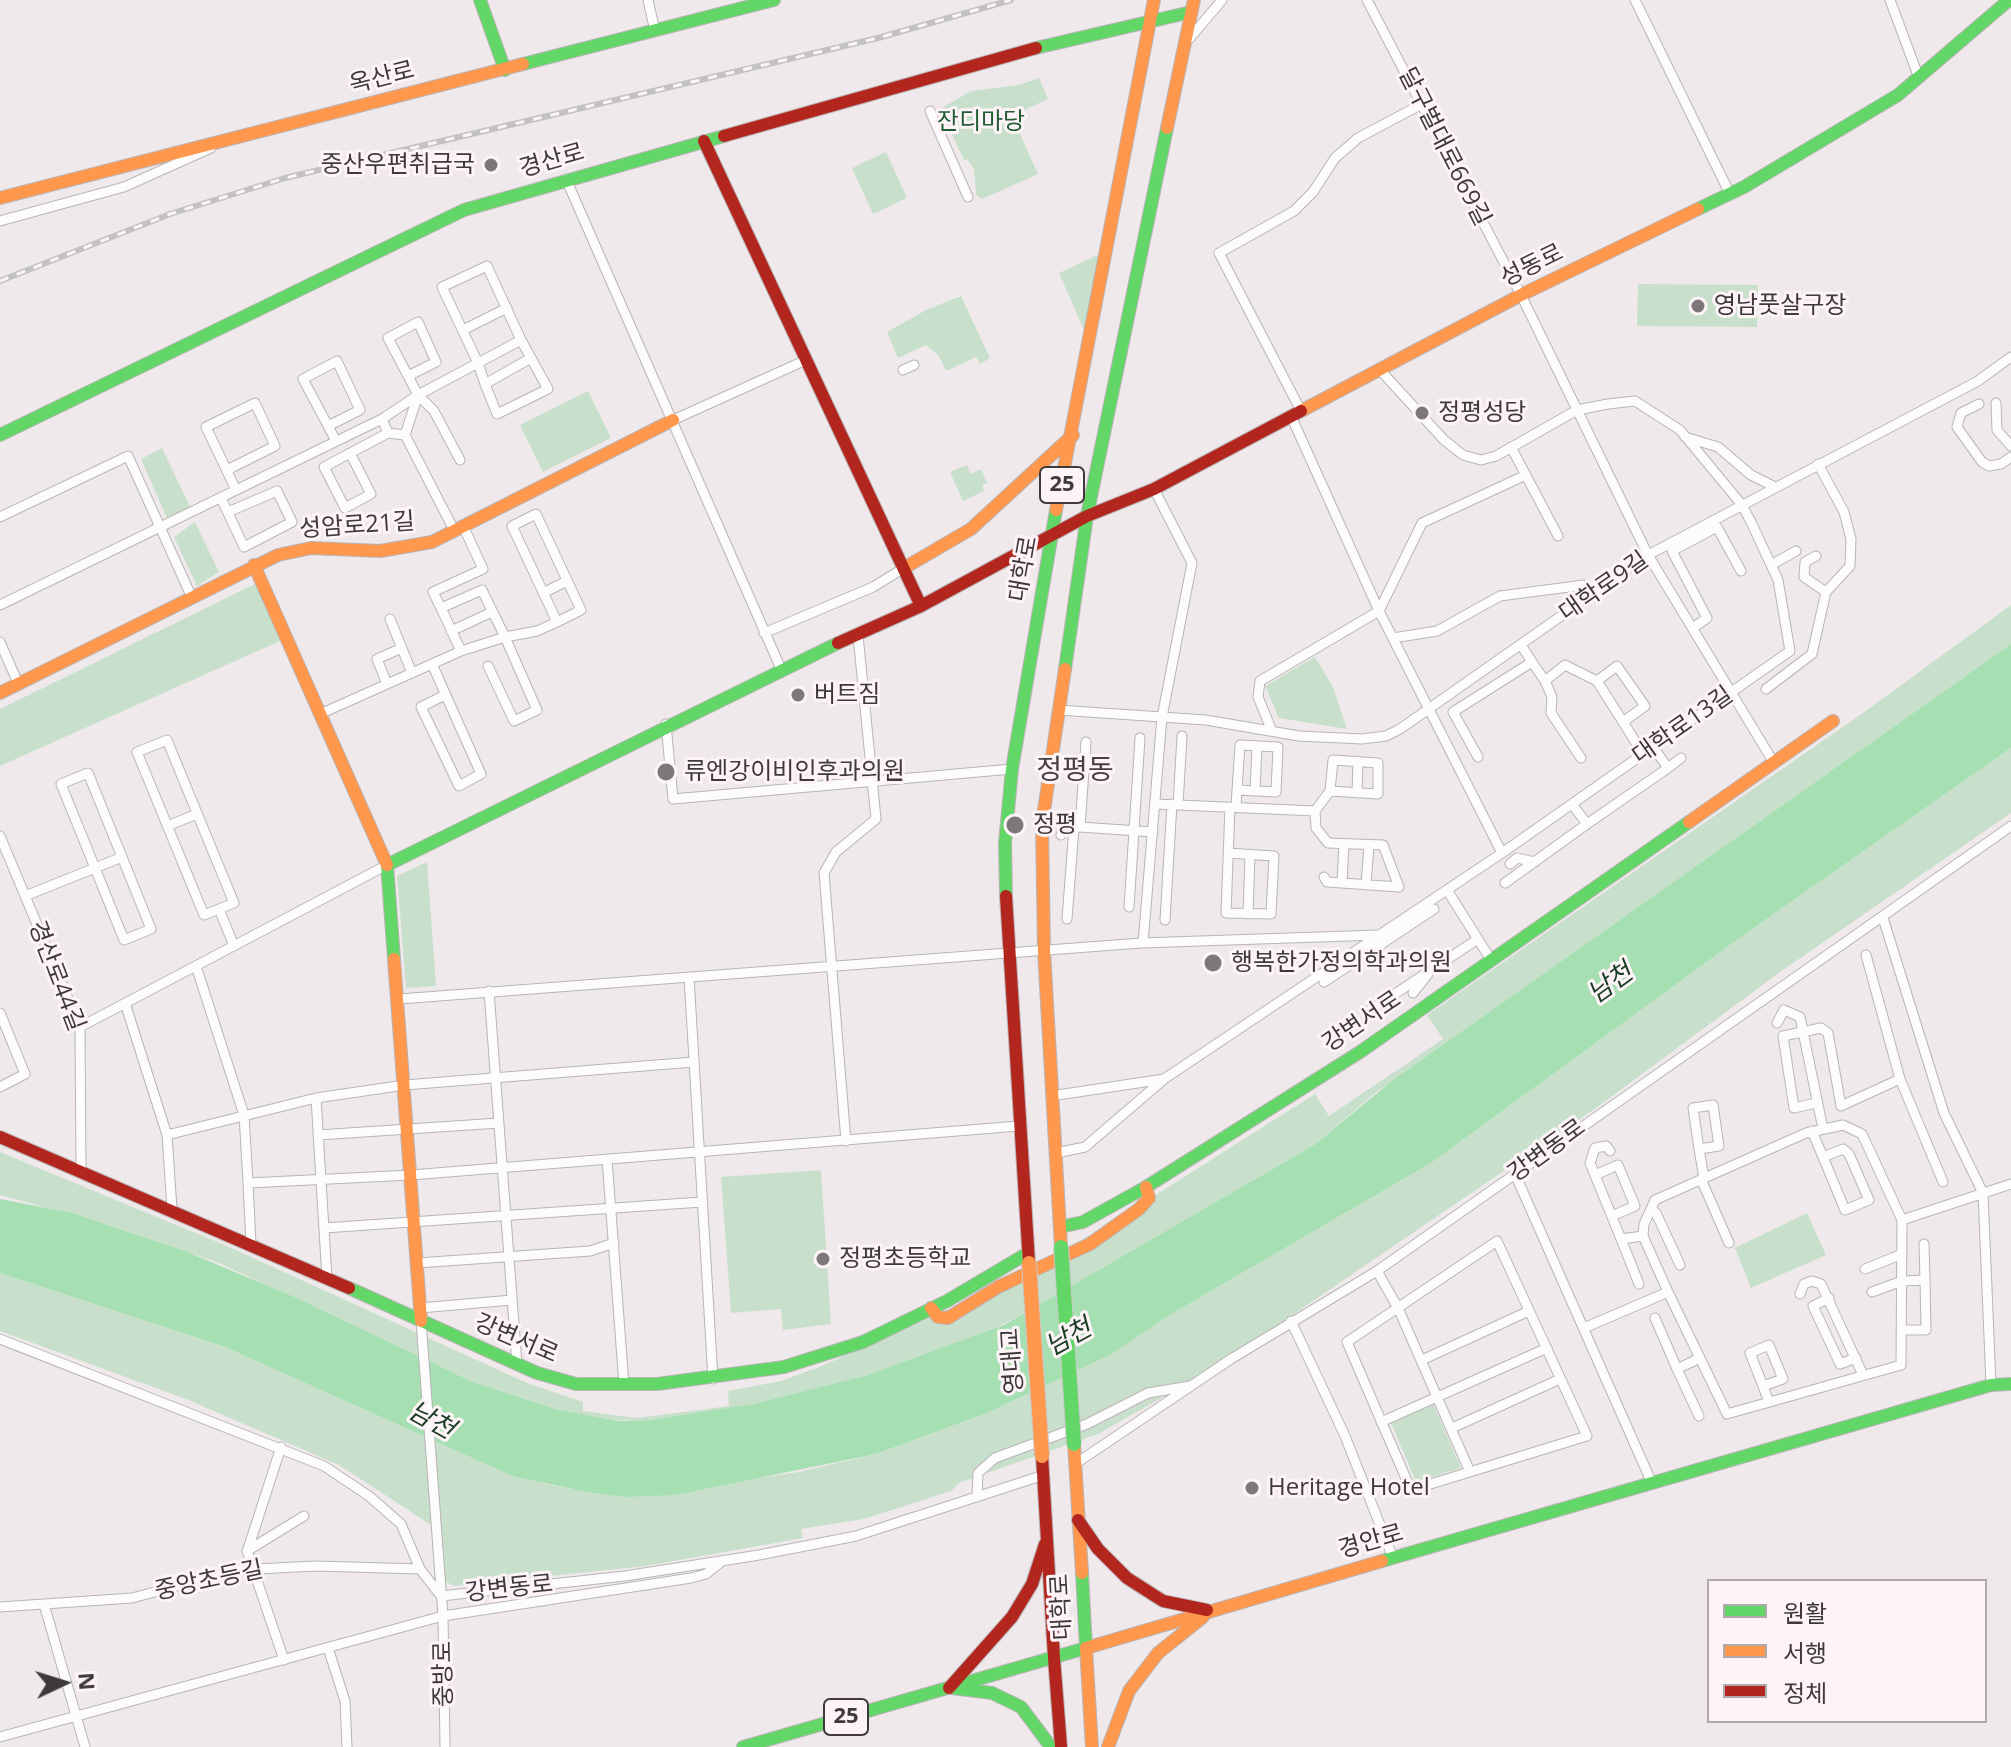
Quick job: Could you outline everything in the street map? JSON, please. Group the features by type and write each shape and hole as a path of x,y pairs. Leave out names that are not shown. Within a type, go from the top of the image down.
{"street":[{"path":"480,0 505,70"},
{"path":"648,0 655,31"},
{"name":"옥산로","path":"0,198 774,0"},
{"name":"25","path":"1149,19 1154,0"},
{"path":"1183,50 1222,0"},
{"name":"달구벌대로669길","path":"1367,0 1521,295 1648,555 1774,763"},
{"path":"1635,0 1730,194"},
{"path":"1890,0 1919,78"},
{"name":"성동로","path":"387,865 666,724 921,606 1087,516 1154,489 1521,295 1730,194 1898,95 2009,0"},
{"path":"1183,50 1192,6"},
{"name":"경산로","path":"0,435 439,221 566,179 1192,6"},
{"name":"대학로","path":"1019,1126 1008,954 1005,843 1012,769 1051,535 1073,434 1149,19"},
{"name":"25","path":"1075,1464 1051,1096 1042,824 1087,516 1183,50"},
{"path":"1422,104 1358,138 1335,158 1313,192 1294,211 1219,253 1296,414 1379,611 1502,853"},
{"path":"930,111 968,197"},
{"path":"0,221 124,187 229,140"},
{"path":"704,141 921,606"},
{"path":"566,179 781,669"},
{"path":"46,186 51,207"},
{"path":"487,266 507,308 548,389 497,414 478,363 442,287 487,266"},
{"path":"463,330 507,308"},
{"path":"408,376 436,362 418,322 388,338 408,376 418,395 434,411 460,460"},
{"path":"0,605 382,419 418,395 521,340"},
{"name":"대학로9길","path":"1058,710 1162,717 1362,739 1400,729 1648,555 1773,486 1978,381 2011,357"},
{"path":"485,384 531,358"},
{"path":"673,420 806,360"},
{"path":"328,426 360,410 337,361 303,379 328,426 336,441"},
{"path":"903,370 914,365"},
{"path":"1381,371 1444,440 1463,455 1481,460 1577,410 1635,401 1685,437 1718,447 1751,475 1773,486"},
{"path":"418,395 405,435 483,569 433,592 461,651"},
{"path":"227,470 275,446 255,403 206,427 236,490"},
{"path":"1996,403 1997,430 2011,446"},
{"path":"1979,404 1961,413 1957,427 1982,462 1989,466 2001,464 2011,457"},
{"path":"382,419 388,433"},
{"name":"성암로21길","path":"0,693 278,555 311,548 367,552 414,547 459,530 673,420"},
{"path":"350,453 371,494 345,508 324,467 350,453 388,433 405,435"},
{"path":"764,633 873,587 904,568 985,512 1073,434"},
{"name":"대학로13길","path":"1378,939 1790,651 1778,580 1742,505 1685,437"},
{"path":"1511,447 1558,536"},
{"path":"0,517 128,456 192,598"},
{"path":"1766,689 1812,654 1826,592 1850,566 1851,539 1844,512 1818,464"},
{"path":"1272,731 1258,697 1260,681 1379,611 1422,523 1526,475"},
{"path":"1143,943 1162,717 1192,563 1154,489"},
{"path":"221,498 244,547 292,522 277,491 228,512"},
{"path":"320,714 461,651 537,631 557,622 581,610 536,514 512,526 557,622"},
{"path":"1693,628 1707,618 1672,551 1717,527 1741,571"},
{"path":"1771,565 1796,551"},
{"path":"1816,556 1805,562 1804,577 1826,592"},
{"path":"254,565 387,865 420,1314 512,1300"},
{"path":"543,593 567,581"},
{"path":"1393,638 1437,631 1500,596 1584,585 1590,596"},
{"path":"441,608 482,590 537,710 514,721 488,666"},
{"path":"451,631 492,612"},
{"path":"390,619 412,673"},
{"path":"846,1141 824,873 836,852 876,819 858,635"},
{"path":"0,642 18,683"},
{"path":"1521,645 1545,681 1552,697 1551,713 1581,758"},
{"path":"387,684 377,659 402,648"},
{"path":"1478,757 1453,712 1532,662"},
{"path":"432,664 481,774 459,786 421,707 445,695"},
{"path":"1545,681 1565,665 1597,681 1643,754"},
{"path":"1597,681 1617,666 1645,706 1623,722"},
{"name":"강변서로","path":"1060,1227 1083,1222 1146,1187 1360,1052 1833,721"},
{"path":"666,724 673,799 1012,769"},
{"path":"1165,920 1182,736"},
{"path":"1129,907 1140,738"},
{"path":"167,740 197,814 234,903 204,915 137,752 167,740"},
{"path":"1080,827 1086,742"},
{"path":"1228,853 1274,856 1271,914 1226,913 1228,853 1240,745 1278,747 1276,792 1237,790"},
{"path":"1257,746 1264,809"},
{"path":"1653,747 1668,768"},
{"path":"1505,883 1681,758"},
{"path":"1324,877 1327,882 1399,887 1383,845 1328,843 1316,828 1315,811 1330,791 1333,760 1378,763 1378,794 1330,791"},
{"path":"1357,793 1358,761"},
{"path":"88,773 122,857 151,929 124,940 61,784 88,773"},
{"path":"1155,804 1315,811"},
{"path":"1572,804 1587,824"},
{"path":"167,826 197,814"},
{"path":"1061,835 1064,824 1153,832"},
{"name":"강변동로","path":"1075,1464 1291,1321 1377,1271 2011,826"},
{"path":"1067,919 1074,828 1080,827"},
{"name":"경산로44길","path":"0,836 4,857 25,896 80,1027 81,1170"},
{"path":"1342,883 1344,844"},
{"path":"1366,885 1369,845"},
{"path":"1248,914 1250,855"},
{"path":"25,896 122,857"},
{"path":"1510,864 1517,858 1535,862"},
{"path":"80,1027 387,865"},
{"path":"1447,890 1491,960"},
{"path":"219,909 234,946"},
{"path":"1056,1153 1085,1147 1164,1079 1378,939 1434,909"},
{"path":"1883,918 1944,1113 1983,1193 1991,1385"},
{"path":"399,999 1143,943 1378,939"},
{"path":"1324,982 1378,939"},
{"path":"1369,1011 1478,939"},
{"path":"1866,955 1900,1079 1943,1182"},
{"path":"196,966 244,1115 251,1244"},
{"path":"1413,993 1430,971"},
{"path":"689,977 713,1379"},
{"path":"489,991 517,1364"},
{"path":"125,1003 167,1135 172,1209"},
{"path":"1777,1023 1784,1010 1800,1017 1823,1129"},
{"path":"0,1013 25,1074 0,1087"},
{"path":"1816,1103 1794,1108 1783,1036 1821,1028 1828,1033 1841,1106 1900,1079"},
{"path":"167,1135 316,1098 405,1085 694,1062"},
{"path":"1051,1096 1164,1079"},
{"path":"316,1098 327,1279"},
{"path":"1699,1149 1719,1146 1713,1105 1693,1108 1702,1179 1729,1243"},
{"path":"318,1135 499,1123"},
{"path":"1843,1125 1862,1134 1902,1220 1901,1365 1727,1414 1643,1236 1651,1209 1655,1200 1812,1131 1823,1129 1843,1125"},
{"path":"248,1183 411,1175 1019,1126"},
{"name":"영대교","path":"1019,1126 1061,1747"},
{"path":"1812,1131 1845,1210 1869,1200 1849,1154 1843,1149 1823,1157"},
{"name":"강변서로","path":"0,1137 172,1209 327,1279 420,1314 557,1381 624,1385 713,1379 784,1367 863,1342 1028,1258"},
{"path":"1610,1151 1606,1146 1595,1148 1590,1163 1639,1284"},
{"path":"607,1159 624,1385"},
{"path":"1595,1175 1618,1165 1635,1206 1612,1216"},
{"path":"1515,1174 1651,1481"},
{"path":"1902,1220 2011,1184"},
{"path":"931,1308 938,1317 948,1318 998,1287 1090,1244 1139,1209 1149,1198 1146,1187"},
{"path":"324,1228 702,1202"},
{"path":"1651,1209 1656,1213 1680,1265"},
{"path":"1621,1239 1643,1236"},
{"path":"1497,1241 1529,1311 1587,1436 1411,1490 1347,1342 1497,1241"},
{"path":"417,1263 590,1251 614,1243"},
{"path":"1902,1330 1926,1330 1924,1244"},
{"path":"1865,1269 1902,1254"},
{"path":"1377,1271 1398,1308 1470,1472"},
{"path":"1872,1292 1902,1281 1925,1280"},
{"path":"1800,1294 1804,1284 1812,1281 1821,1284 1863,1375"},
{"path":"1584,1328 1668,1292"},
{"path":"1829,1298 1813,1306 1840,1364 1856,1358"},
{"path":"1422,1360 1529,1311"},
{"name":"중방로","path":"420,1314 443,1616 445,1747"},
{"path":"1655,1318 1699,1416"},
{"path":"1291,1321 1345,1436 1393,1558"},
{"name":"강변동로","path":"0,1339 324,1466 369,1496 401,1524 420,1569 441,1596 625,1576 856,1536 1044,1475"},
{"path":"1763,1386 1783,1379 1769,1345 1750,1353 1769,1402"},
{"path":"1381,1422 1547,1348"},
{"path":"1677,1369 1700,1358"},
{"path":"1452,1428 1560,1379"},
{"name":"경안로","path":"743,1747 772,1743 1651,1481 1991,1385 2011,1384"},
{"path":"977,1497 978,1473 995,1458 1087,1424 1148,1393 1191,1386"},
{"path":"281,1447 248,1549 251,1569 284,1660"},
{"name":"대학로","path":"1075,1464 1092,1747"},
{"path":"248,1549 304,1516"},
{"path":"1078,1520 1098,1549 1127,1578 1163,1601 1210,1611"},
{"path":"949,1688 1012,1617 1032,1584 1047,1536"},
{"path":"0,1737 443,1616 691,1578 706,1574 723,1561"},
{"name":"중앙초등길","path":"0,1607 132,1598 251,1569 316,1566 420,1569"},
{"path":"44,1604 85,1747"},
{"path":"1108,1747 1129,1691 1158,1653 1210,1611"},
{"path":"328,1648 345,1701 347,1747"},
{"path":"949,1688 992,1693 1021,1707 1051,1747"}],"green space":[{"name":"잔디마당","path":"1039,78 1048,99 1012,116 1038,174 982,199 976,195 974,169 967,159 964,160 940,109 971,91 1019,85"},
{"path":"886,152 907,198 873,214 852,168"},
{"path":"1100,254 1085,332 1059,273"},
{"name":"영남풋살구장","path":"1638,284 1758,285 1757,327 1637,326"},
{"path":"961,296 990,358 980,364 976,357 946,371 939,356 926,345 898,358 887,332 926,310"},
{"path":"588,391 611,438 543,472 520,425"},
{"path":"162,448 192,511 170,525 141,459"},
{"path":"967,465 971,474 981,469 987,483 982,485 984,491 963,501 950,472"},
{"path":"195,522 219,572 197,586 174,537"},
{"path":"265,579 291,636 0,766 0,709"},
{"path":"2011,605 2011,644 1375,1093 1314,1145 992,1330 857,1379 740,1407 656,1420 617,1420 567,1413 488,1389 219,1263 105,1224 0,1195 0,1152 227,1246 527,1383 583,1402 583,1411 637,1418 729,1406 728,1391 781,1381 817,1368 958,1305 1102,1229 1315,1094 1329,1116 1443,1039 1427,1015 1863,713"},
{"path":"1315,657 1333,687 1347,729 1279,718 1265,686"},
{"path":"2011,748 2011,813 1780,972 1596,1108 1205,1373 1098,1434 959,1483 951,1491 864,1519 801,1529 803,1538 646,1566 454,1586 445,1581 442,1532 339,1465 186,1399 0,1331 0,1273 225,1347 460,1452 542,1483 586,1492 623,1497 799,1472 876,1454 987,1413 1112,1354 1168,1316 1431,1163 1752,929"},
{"path":"427,862 436,986 406,988 397,876"},
{"path":"821,1170 831,1324 783,1330 781,1309 731,1313 721,1177"},
{"path":"1807,1213 1826,1255 1751,1288 1735,1248"},
{"path":"1433,1403 1461,1468 1416,1482 1389,1418"}],"water":[{"name":"남천","path":"2011,644 2011,748 1752,929 1431,1163 1168,1316 1112,1354 987,1413 876,1454 675,1495 623,1497 586,1492 513,1476 225,1347 0,1273 0,1199 72,1213 185,1251 292,1296 475,1383 558,1410 619,1421 651,1420 753,1404 865,1376 1004,1325 1314,1145 1393,1080"}],"railway":[{"path":"0,281 170,214 285,178 878,38 1011,0"}],"traffic: fast":[{"path":"480,0 505,70"},
{"path":"523,64 774,0"},
{"path":"1698,209 1744,187 1898,95 2009,0"},
{"path":"1036,48 1191,12"},
{"path":"1065,669 1087,516 1167,128"},
{"path":"0,435 464,210 724,136"},
{"path":"1006,896 1005,843 1012,769 1056,510"},
{"path":"394,959 387,865 838,643"},
{"path":"1060,1227 1083,1222 1146,1187 1360,1052 1689,822"},
{"path":"1061,1247 1074,1444"},
{"path":"349,1288 537,1373 576,1384 657,1384 784,1367 863,1342 947,1301 1028,1253"},
{"path":"1382,1561 1991,1385 2011,1384"},
{"path":"743,1747 1086,1648 1082,1573"},
{"path":"952,1688 992,1693 1021,1707 1051,1747"}],"traffic: slow":[{"path":"1056,510 1154,0"},
{"path":"1167,128 1194,0"},
{"path":"0,198 523,64"},
{"path":"1301,411 1521,295 1698,209"},
{"path":"0,693 278,555 311,548 380,551 432,542 673,420"},
{"path":"904,568 971,529 1073,435"},
{"path":"254,565 387,865"},
{"path":"1061,1247 1044,951 1042,824 1065,669"},
{"path":"1689,822 1833,721"},
{"path":"394,959 421,1321"},
{"path":"931,1308 938,1317 948,1318 998,1287 1090,1244 1139,1209 1149,1198 1146,1187"},
{"path":"1029,1263 1042,1456"},
{"path":"1074,1444 1082,1573"},
{"path":"1092,1747 1086,1648 1382,1561"},
{"path":"1108,1747 1129,1691 1158,1653 1203,1617"}],"traffic: jam":[{"path":"724,136 1036,48"},
{"path":"704,141 921,606"},
{"path":"838,643 921,606 1087,516 1154,489 1301,411"},
{"path":"1006,896 1029,1263"},
{"path":"0,1137 349,1288"},
{"path":"1042,1456 1054,1658"},
{"path":"1078,1520 1098,1549 1127,1578 1163,1601 1207,1610"},
{"path":"949,1688 1012,1617 1032,1584 1045,1544"},
{"path":"1054,1658 1061,1747"}],"place":[{"name":"중산우편취급국","path":"491,165"},
{"name":"영남풋살구장","path":"1698,306"},
{"name":"정평성당","path":"1422,413"},
{"name":"버트짐","path":"798,695"},
{"name":"류엔강이비인후과의원","path":"666,772"},
{"name":"정평","path":"1015,825"},
{"name":"행복한가정의학과의원","path":"1213,963"},
{"name":"정평초등학교","path":"823,1259"},
{"name":"Heritage Hotel","path":"1252,1488"}],"district":[{"name":"정평동","path":"1075,771"}]}
